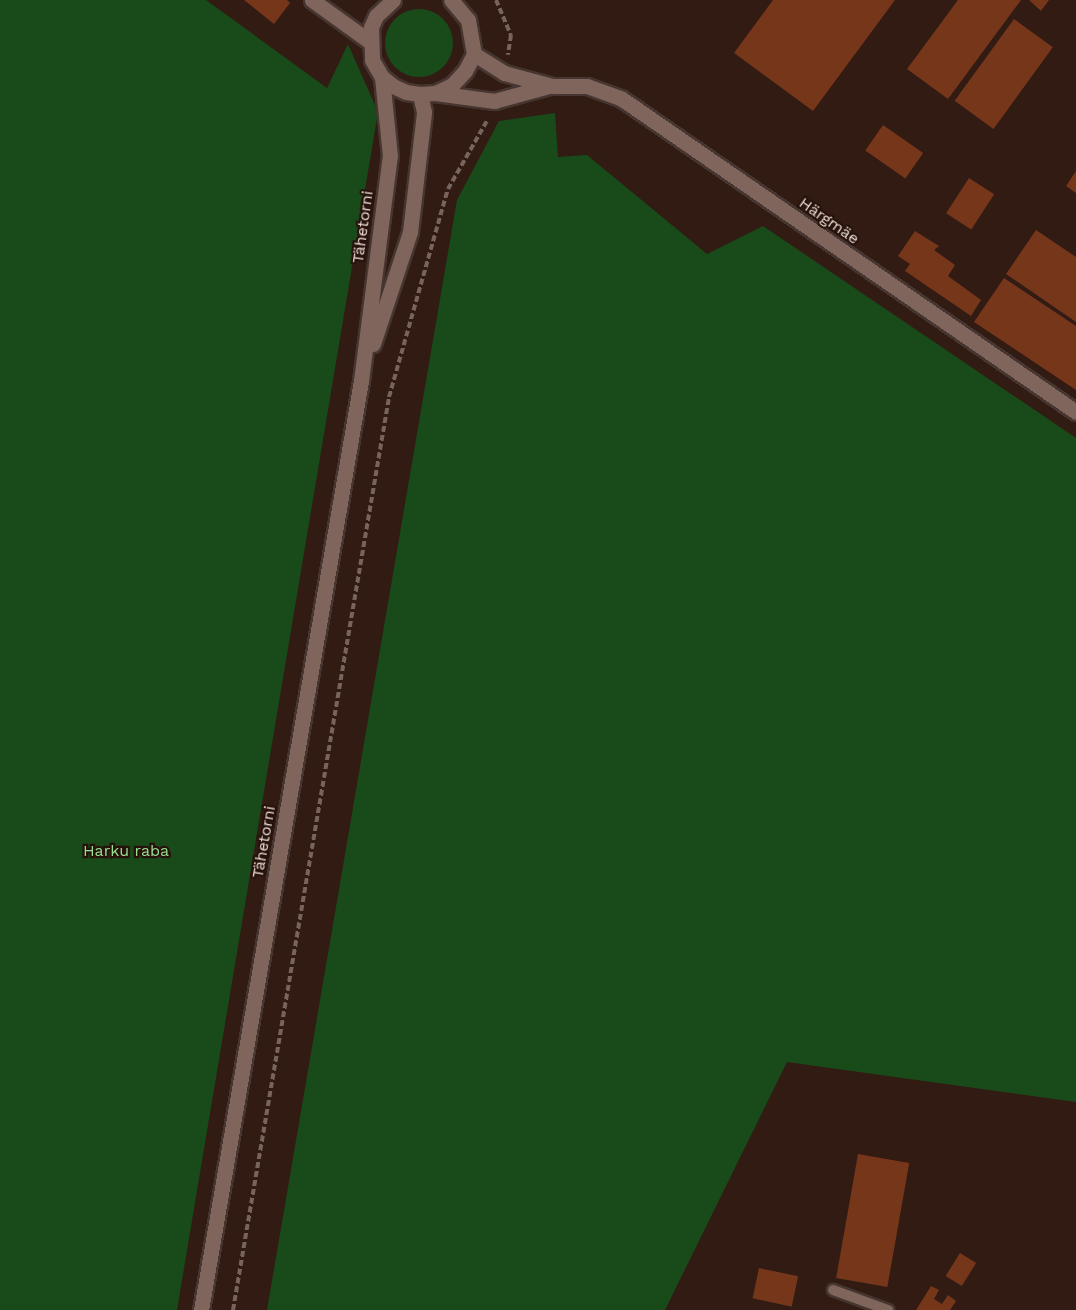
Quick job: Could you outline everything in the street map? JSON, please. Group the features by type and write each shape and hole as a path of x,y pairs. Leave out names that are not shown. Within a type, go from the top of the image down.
{"street":[{"path":"312,0 369,41 375,16 393,0"},
{"path":"427,94 452,85 465,71 474,54 468,21 451,0"},
{"name":"Tähetorni","path":"201,1310 362,381 390,156 382,77 372,60 369,41"},
{"name":"Härgmäe","path":"474,54 504,73 552,86 587,87 622,99 1076,412"},
{"name":"Härgmäe","path":"382,77 406,92 494,101 552,86"},
{"name":"Tähetorni","path":"362,381 410,232 427,94"}],"lane":[{"path":"833,1290 888,1310"}],"path":[{"path":"496,0 511,35 504,73"},
{"path":"232,1310 388,397 448,189 486,125 494,101"}],"green space":[{"name":"Harku raba","path":"0,0 206,0 327,88 348,44 378,112 177,1310 0,1310"},
{"path":"412,9 426,9 438,14 448,24 453,43 448,62 438,72 426,77 412,77 400,72 390,62 385,50 385,36 390,24 400,14"},
{"path":"555,113 558,157 587,155 707,254 763,226 1076,438 1076,1102 787,1062 665,1310 267,1310 457,200 499,121"}],"building":[{"path":"244,0 287,0 290,3 274,24"},
{"path":"773,0 895,0 813,111 734,53"},
{"path":"958,0 1021,0 948,99 907,69"},
{"path":"1029,0 1049,0 1041,11"},
{"path":"1014,19 1053,47 993,129 955,101"},
{"path":"883,125 923,153 905,178 865,150"},
{"path":"1076,171 1076,193 1066,186"},
{"path":"969,178 994,194 971,230 946,213"},
{"path":"1036,230 1076,257 1076,322 1006,274"},
{"path":"915,231 939,246 934,250 955,265 948,276 981,300 971,316 905,271 910,264 898,256"},
{"path":"1004,278 1076,326 1076,390 974,322"},
{"path":"858,1154 909,1163 887,1287 836,1278"},
{"path":"960,1253 976,1263 962,1286 946,1276"},
{"path":"759,1268 798,1276 792,1307 753,1298"},
{"path":"931,1286 939,1290 934,1299 942,1304 948,1295 956,1301 950,1310 916,1310"}]}
